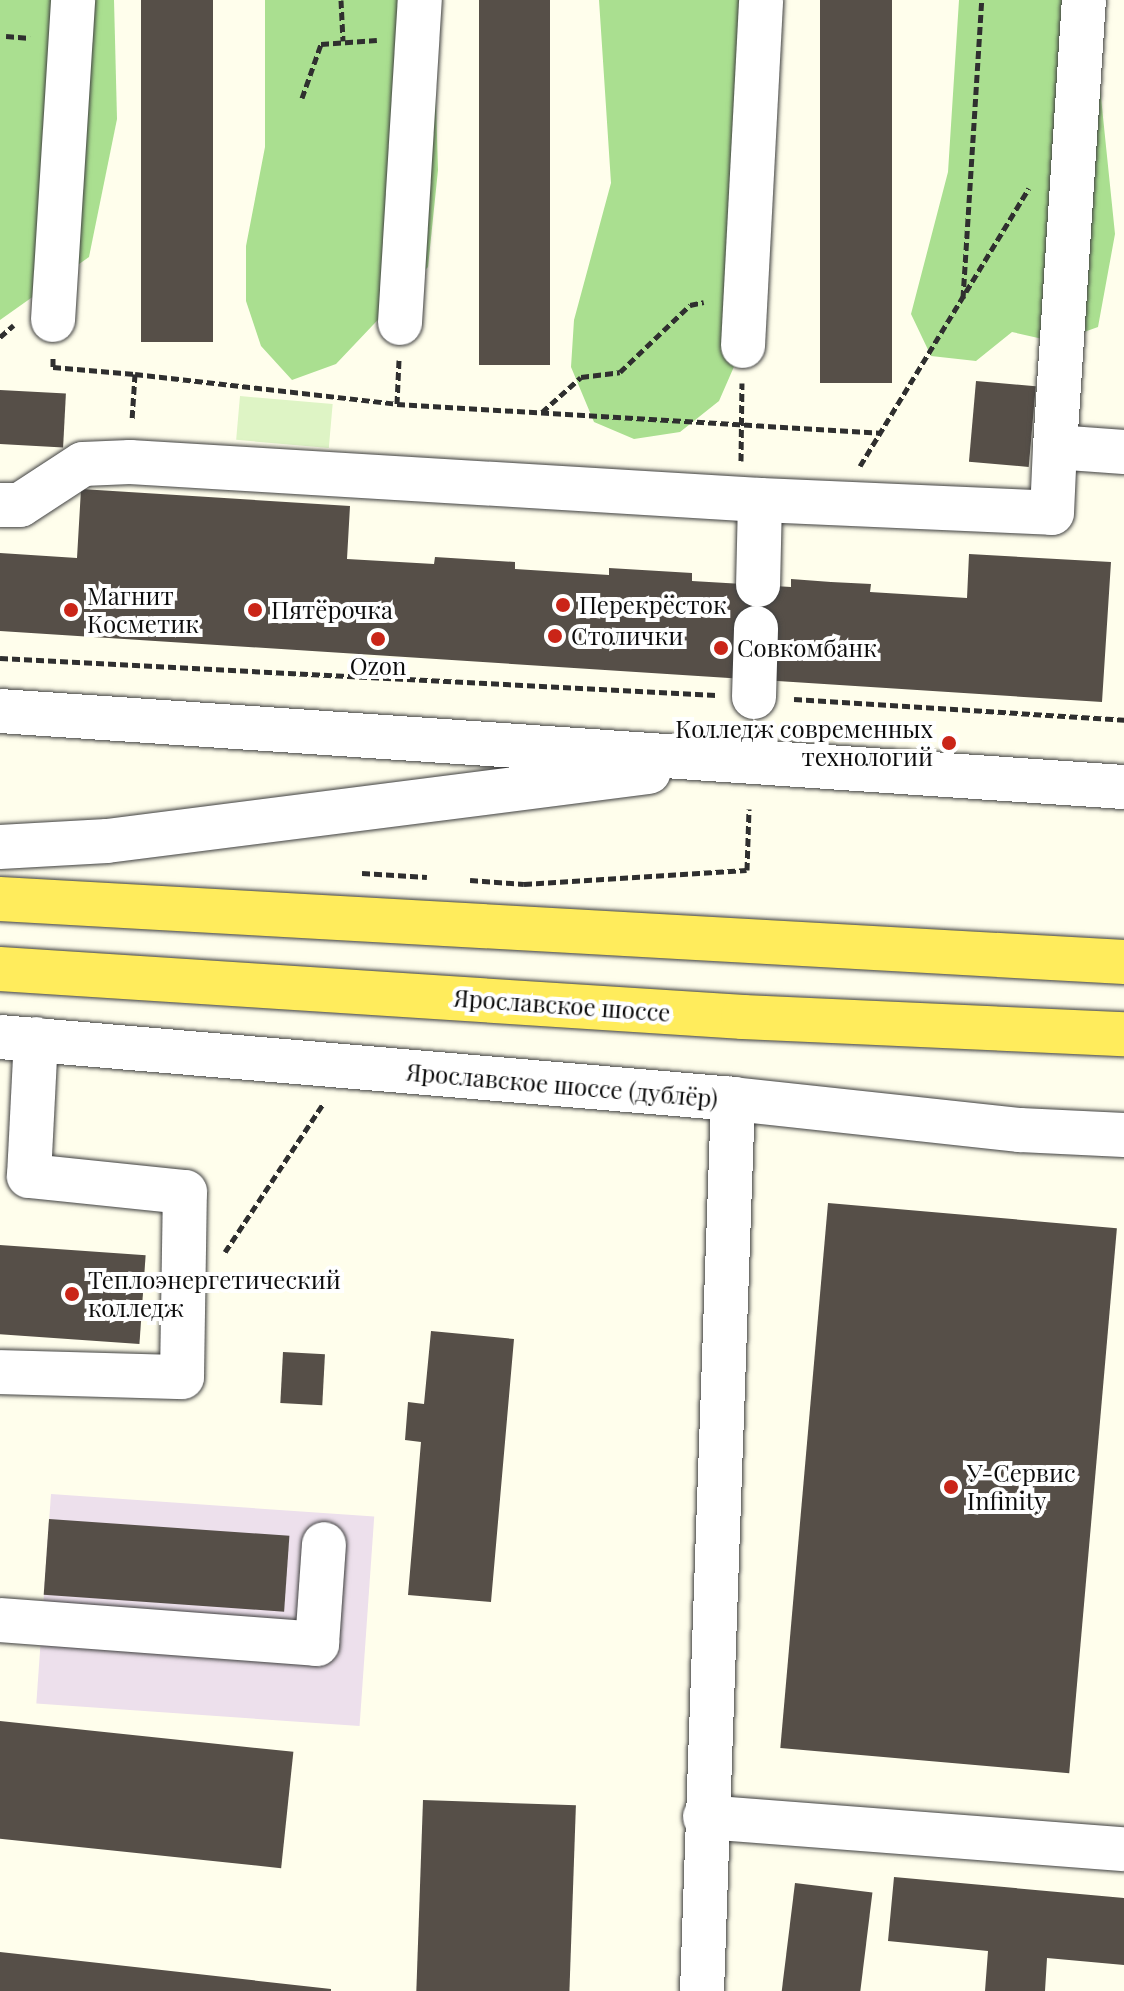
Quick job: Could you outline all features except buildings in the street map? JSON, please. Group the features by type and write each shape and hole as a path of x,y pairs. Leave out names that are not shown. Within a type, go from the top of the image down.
{"main road":[{"path":"0,899 1124,962"},
{"name":"Ярославское шоссе","path":"0,969 743,1017 1124,1034"}],"street":[{"path":"53,320 73,0"},
{"path":"744,325 761,0"},
{"path":"0,505 20,505 83,464 130,462 838,504 1052,513 1084,0"},
{"path":"400,323 419,19"},
{"path":"1055,447 1124,452"},
{"path":"750,499 758,585"},
{"path":"754,697 756,628"},
{"path":"0,711 751,759 1124,787"},
{"path":"0,847 107,841 751,759"},
{"path":"0,1372 182,1377 185,1192 29,1176 18,1038"},
{"name":"Ярославское шоссе (дублёр)","path":"18,1038 733,1099 1020,1130 1124,1135"},
{"path":"702,1991 705,1817 733,1099"},
{"path":"1020,1130 1124,1106"},
{"path":"0,1620 317,1644 324,1544"},
{"path":"705,1817 1124,1849"}],"path":[{"path":"341,0 343,41"},
{"path":"963,299 982,0"},
{"path":"302,98 321,44 343,41 419,19"},
{"path":"838,504 1036,176"},
{"path":"542,412 581,377 624,369 693,303 744,325 742,423 750,499"},
{"path":"53,367 397,404 880,433"},
{"path":"130,462 135,374"},
{"path":"0,658 754,697 1124,720"},
{"path":"470,880 524,884 747,870 749,809"},
{"path":"362,873 427,877"},
{"path":"218,1262 323,1103"}],"shaded area":[{"path":"51,1494 374,1517 360,1726 36,1703"}],"green space":[{"path":"0,0 114,0 117,119 89,257 0,320"},
{"path":"265,0 433,0 438,170 428,267 336,364 292,380 261,346 246,301 246,246 265,147"},
{"path":"599,0 758,0 743,346 719,401 680,432 634,439 594,422 571,367 574,320 611,183"},
{"path":"959,0 1091,0 1115,234 1098,327 1056,342 1012,332 976,361 931,356 911,314 948,172"},
{"path":"240,396 333,404 329,448 236,440"}],"place":[{"name":"Перекрёсток","path":"563,605"},
{"name":"Магнит Косметик","path":"71,610"},
{"name":"Пятёрочка","path":"255,610"},
{"name":"Столички","path":"555,636"},
{"name":"Ozon","path":"378,639"},
{"name":"Совкомбанк","path":"721,648"},
{"name":"Колледж современных технологий","path":"949,743"},
{"name":"Теплоэнергетический колледж","path":"72,1294"},
{"name":"У-Сервис Infinity","path":"951,1487"}]}
